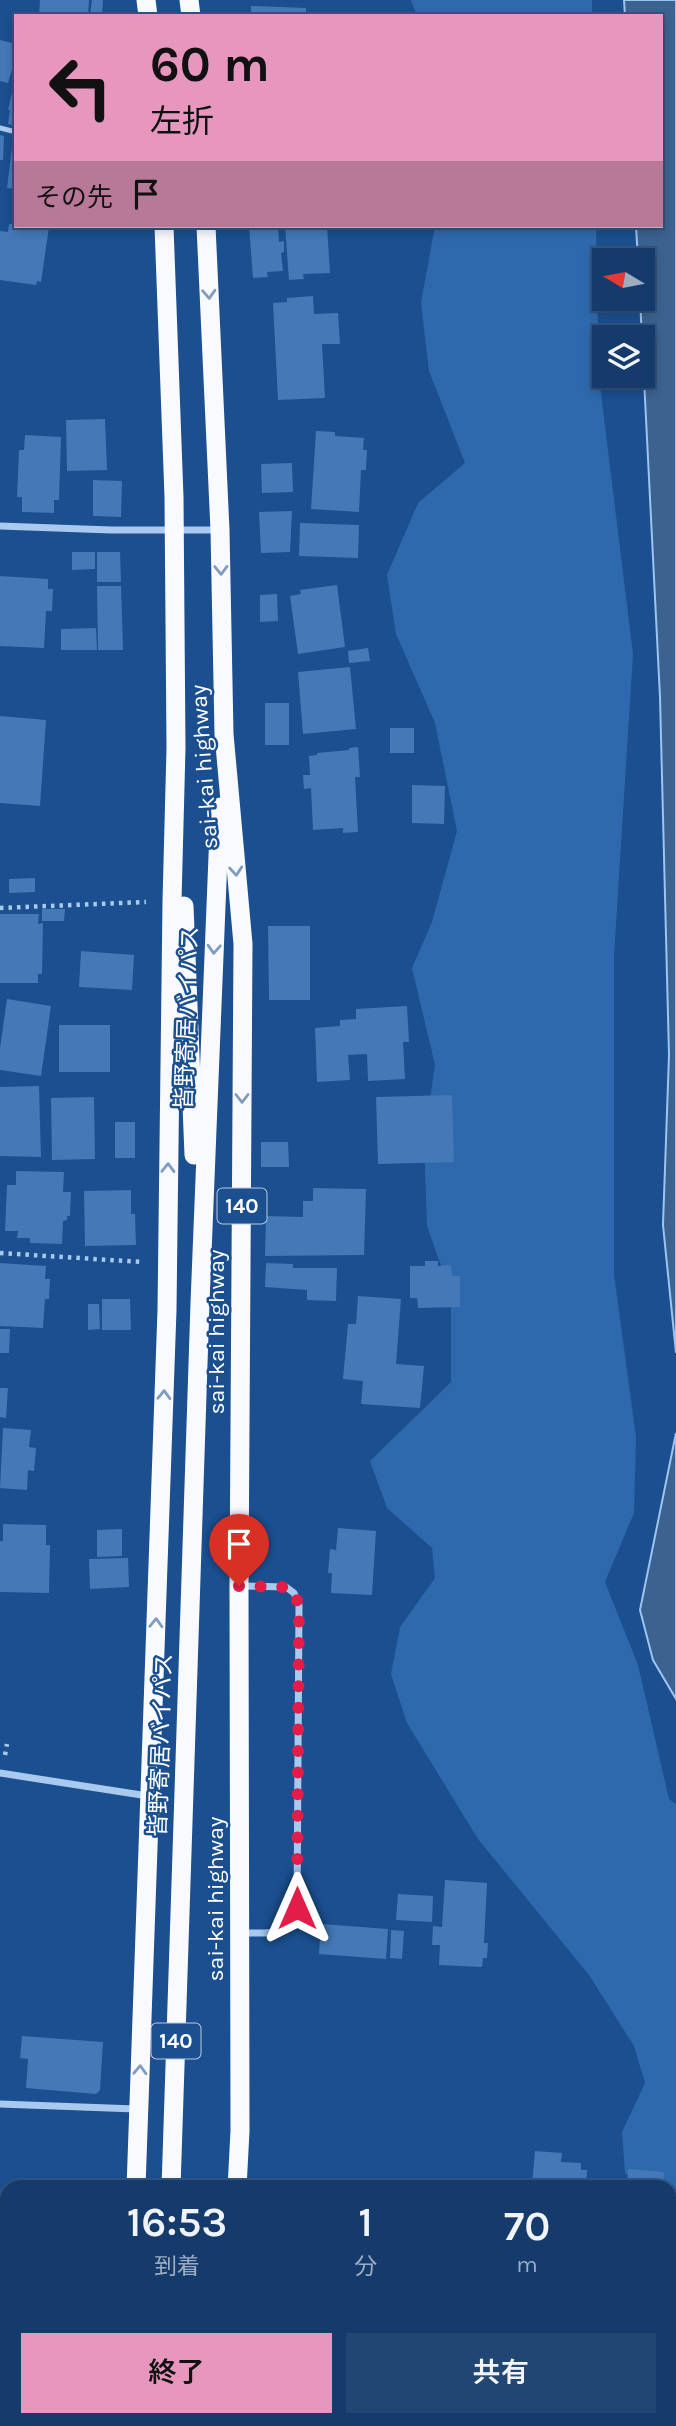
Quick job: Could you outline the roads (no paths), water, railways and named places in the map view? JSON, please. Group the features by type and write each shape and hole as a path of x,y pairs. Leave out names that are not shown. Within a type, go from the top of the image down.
{"highway":[{"name":"sai-kai highway","path":"136,2180 167,1267 176,748 174,530 164,228"},
{"name":"sai-kai highway","path":"206,228 220,530 224,734 243,944 239,1586 240,2131 237,2180"},
{"name":"皆野寄居バイパス","path":"171,2180 200,1303 224,734"},
{"name":"皆野寄居バイパス","path":"176,748 200,1303"}],"street":[{"path":"0,526 220,530"},
{"path":"239,1586 286,1587 294,1593 299,1605 297,1908 293,1922 281,1931 239,1933"},
{"path":"0,1773 151,1797"},
{"path":"0,2104 138,2109"}]}
